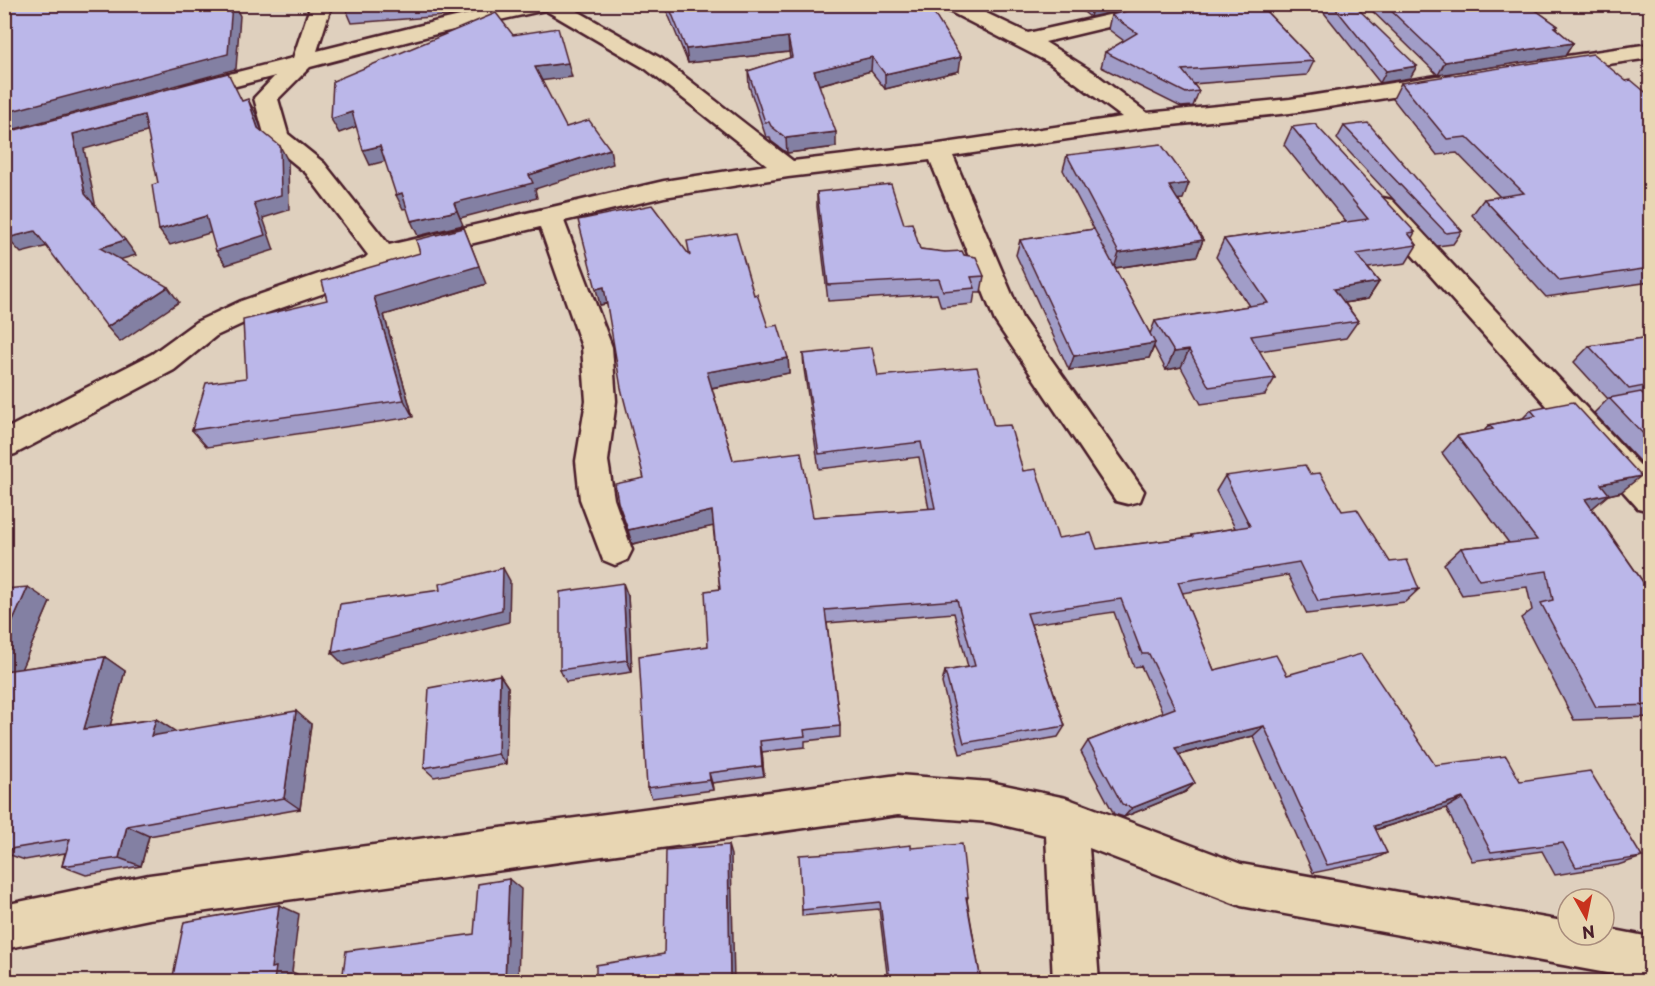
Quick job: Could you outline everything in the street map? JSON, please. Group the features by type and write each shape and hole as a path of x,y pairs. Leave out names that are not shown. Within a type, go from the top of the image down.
{"street":[{"path":"4,9 9,4"},
{"path":"322,4 303,61 266,98 277,137 315,168 383,256"},
{"path":"168,96 438,27 548,4 654,64 788,169"},
{"path":"950,4 990,25 1026,40 1092,81 1142,120"},
{"path":"1026,40 1122,18"},
{"path":"1533,68 1650,51"},
{"path":"1589,59 1616,80"},
{"path":"4,445 163,362 206,329 251,308 375,265 383,256 664,189 788,169 939,151 1142,120 1290,106 1423,75 1465,78"},
{"path":"1290,106 1314,132"},
{"path":"939,151 1009,321 1128,491"},
{"path":"1362,184 1650,498"},
{"path":"549,216 597,347 601,401 592,461 597,499 615,550"},
{"path":"4,927 149,897 898,795 990,802 1066,819 1241,885 1650,959"},
{"path":"1066,819 1076,981"}],"building":[{"path":"25,4 198,4 197,6 232,4 228,54 4,113 4,9"},
{"path":"348,4 412,4 346,9"},
{"path":"668,4 928,4 961,57 885,74 872,57 814,71 836,132 786,138 769,122 765,122 748,71 792,57 788,37 686,49"},
{"path":"1138,4 1259,4 1314,61 1182,70 1199,91 1186,93 1105,52 1137,33 1111,15 1135,9"},
{"path":"1332,4 1353,4 1417,66 1386,71"},
{"path":"1384,4 1527,4 1558,26 1554,27 1573,43 1445,62"},
{"path":"496,13 513,35 558,28 568,63 535,67 566,127 589,120 610,149 529,175 533,183 454,203 457,211 411,221 402,193 396,195 380,146 363,150 352,112 331,119 333,81"},
{"path":"1593,54 1626,81 1631,80 1650,96 1650,268 1560,281 1484,199 1524,193 1467,137 1447,139 1401,83"},
{"path":"228,73 242,101 248,99 258,128 280,146 281,195 254,203 265,235 216,251 206,216 159,230 152,185 158,183 144,115 73,134 85,194 125,240 100,248 168,287 107,327 35,231 7,238 4,217 4,133"},
{"path":"1368,123 1462,231 1446,233 1344,126"},
{"path":"1315,124 1415,232 1408,233 1417,245 1356,254 1379,282 1334,289 1358,321 1251,336 1275,378 1209,387 1189,350 1174,352 1155,321 1268,303 1224,239 1368,219 1292,127"},
{"path":"1161,144 1189,183 1169,186 1203,240 1119,253 1067,155"},
{"path":"891,184 904,224 912,223 920,249 945,252 962,251 964,255 976,257 984,276 971,277 975,288 943,291 939,279 828,285 817,192"},
{"path":"652,205 690,256 687,241 736,233 754,295 757,294 768,327 778,325 788,358 707,372 733,460 801,452 813,517 935,508 921,442 819,454 803,354 872,347 878,376 977,367 994,426 1010,425 1023,471 1036,469 1058,538 1091,533 1097,549 1193,537 1192,535 1250,526 1225,476 1305,465 1310,474 1320,473 1342,511 1357,509 1390,562 1407,560 1419,589 1318,601 1299,562 1178,582 1214,670 1276,655 1287,675 1361,654 1435,765 1506,756 1520,781 1590,771 1642,857 1576,867 1563,843 1491,852 1463,798 1374,826 1387,853 1327,865 1264,726 1175,748 1195,783 1132,808 1122,804 1088,741 1175,708 1149,654 1142,654 1121,599 1027,613 1065,726 964,743 945,671 975,666 957,600 825,610 840,726 804,730 805,736 760,741 762,766 709,773 710,780 647,788 639,656 708,646 705,591 720,589 712,511 628,530 618,502 615,484 644,478 621,388 604,287 596,289 578,220"},
{"path":"464,228 479,266 374,297 404,400 192,430 206,383 246,378 243,320 327,300 322,281 420,253 416,240"},
{"path":"1094,229 1155,343 1074,356 1020,240"},
{"path":"1650,337 1650,385 1629,389 1589,346"},
{"path":"1641,392 1650,401 1650,441 1609,398"},
{"path":"1573,402 1641,476 1601,484 1609,494 1585,499 1650,592 1650,705 1596,707 1541,603 1553,600 1547,571 1479,580 1461,548 1537,540 1457,436 1493,429 1489,425 1536,416 1531,410"},
{"path":"503,568 502,610 332,653 340,604 440,590 439,584"},
{"path":"623,583 627,660 560,670 560,592"},
{"path":"28,587 4,641 4,589"},
{"path":"105,657 84,729 156,719 151,736 296,711 284,798 127,826 119,858 62,866 70,839 4,850 4,671"},
{"path":"500,675 498,754 424,768 429,688"},
{"path":"962,844 968,897 966,897 981,981 890,981 880,902 802,910 799,855 911,845 911,848"},
{"path":"728,845 730,981 596,981 596,965 664,954 666,850"},
{"path":"509,879 505,981 342,981 346,951 474,934 478,884"},
{"path":"279,905 271,968 276,967 274,981 172,981 184,922"},
{"path":"1264,974 1308,981 1265,981"}]}
